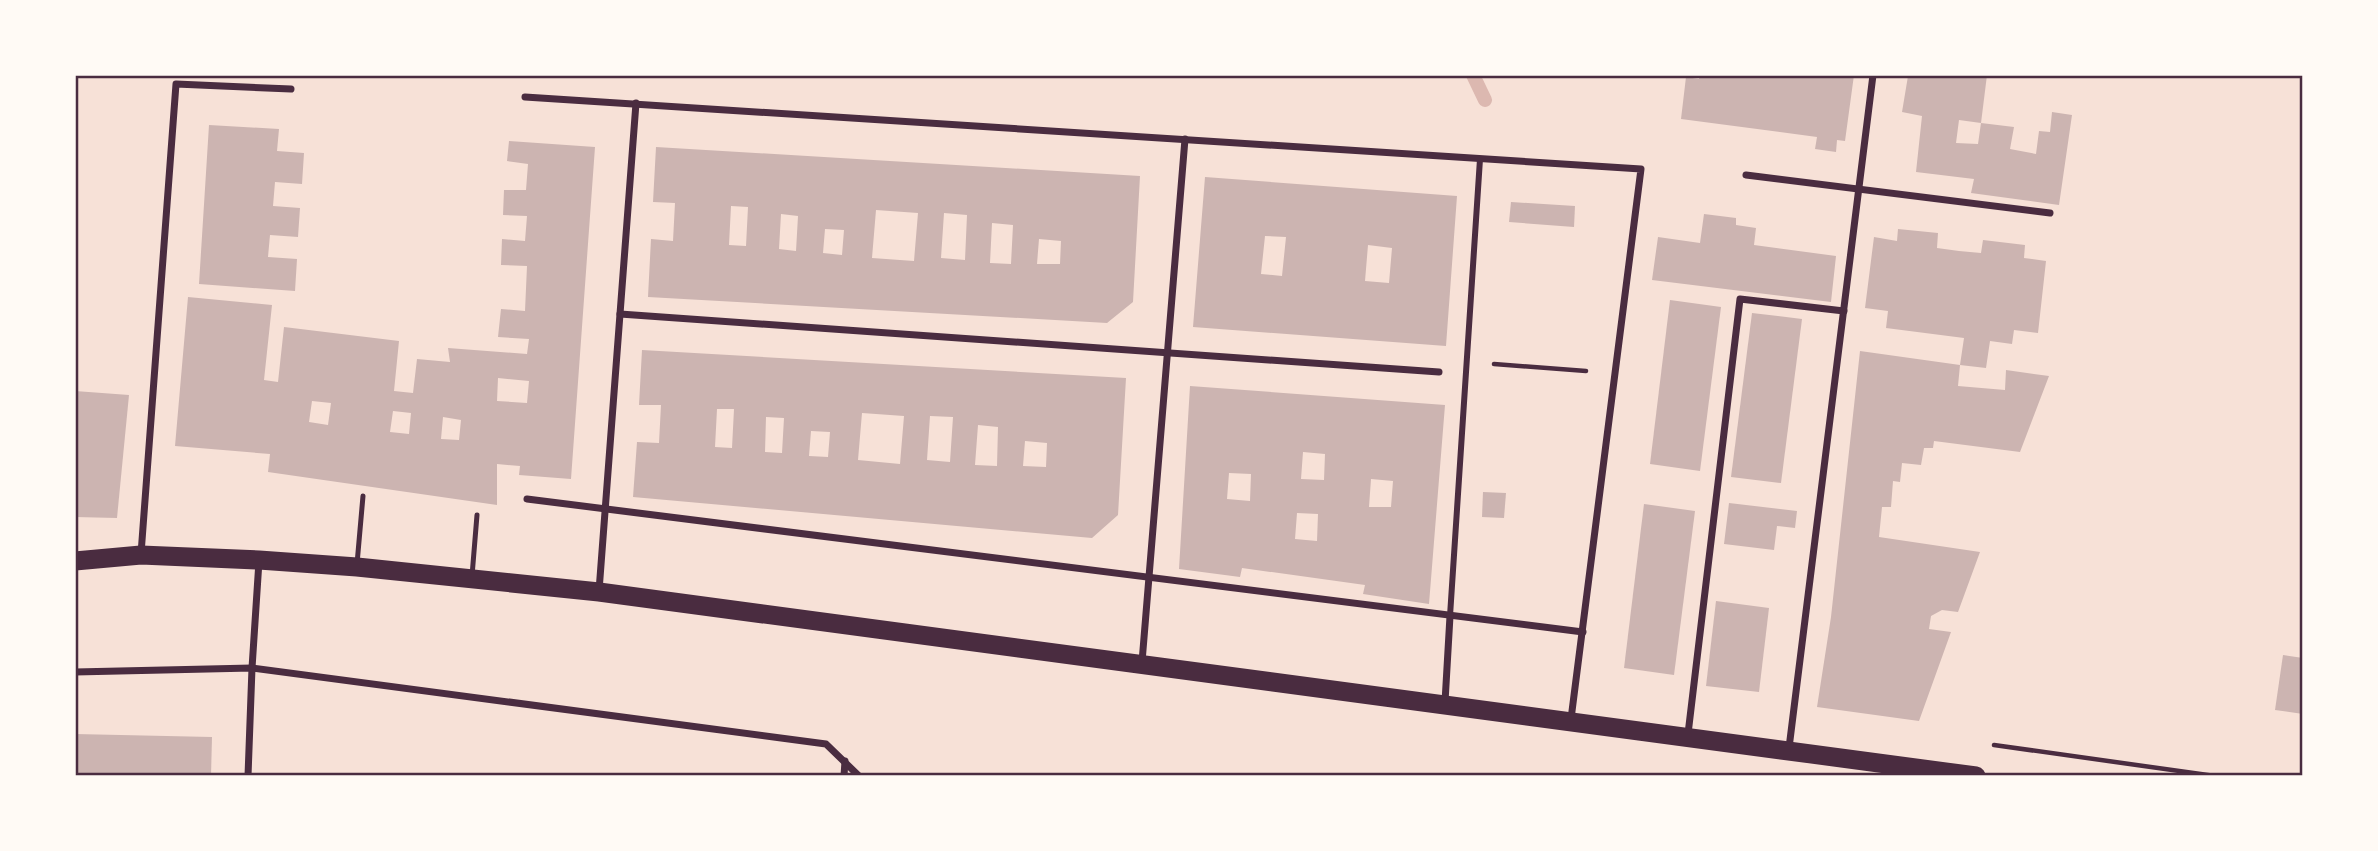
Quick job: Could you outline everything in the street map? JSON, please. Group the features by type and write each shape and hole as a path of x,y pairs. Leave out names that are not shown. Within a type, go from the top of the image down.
{"highway":[{"path":"75,561 141,555 259,560 357,567 599,592 1976,776"}],"street":[{"path":"1788,752 1873,75"},
{"path":"141,555 176,84 291,89"},
{"path":"525,97 1641,169 1571,723"},
{"path":"599,592 636,103"},
{"path":"1142,665 1185,139"},
{"path":"1445,706 1480,159"},
{"path":"1746,175 2050,213"},
{"path":"1687,738 1740,299 1844,312"},
{"path":"620,314 1439,372"},
{"path":"527,499 1583,632"},
{"path":"248,776 259,560"},
{"path":"75,672 252,668 826,744 859,776"},
{"path":"844,776 845,761"}],"lane":[{"path":"357,567 363,496"},
{"path":"472,579 477,514"}],"path":[{"path":"1466,362 1614,374"},
{"path":"1985,744 2215,776"}],"building":[{"path":"1699,75 1854,75 1845,141 1837,140 1836,152 1815,149 1817,137 1681,119 1686,77 1699,79"},
{"path":"1987,75 1981,123 2014,127 2010,149 2036,154 2039,131 2050,132 2052,112 2072,115 2059,205 1971,193 1974,179 1916,172 1922,116 1902,112 1908,76","holes":["1959,120 1981,123 1978,144 1956,143"]},
{"path":"209,125 279,129 277,151 304,153 302,184 275,182 273,206 300,208 298,237 270,235 268,257 297,259 295,291 199,284"},
{"path":"509,141 595,147 571,479 519,475 520,466 497,464 497,505 268,472 270,454 175,446 188,297 272,305 264,380 278,382 284,327 399,341 394,391 413,393 417,359 450,362 448,348 527,354 529,339 498,337 501,309 525,311 527,266 501,265 502,239 525,241 527,216 503,215 504,190 526,190 528,164 507,161","holes":["498,378 529,381 527,403 497,401","312,401 331,403 328,425 309,422","393,411 411,413 409,434 390,432","443,417 461,420 459,440 441,439"]},
{"path":"656,147 1140,176 1133,302 1107,323 648,297 651,239 673,241 675,203 653,202","holes":["731,206 748,207 746,246 729,245","876,210 918,213 914,261 872,258","944,213 967,215 965,260 941,258","781,214 798,216 796,251 779,249","992,223 1013,225 1011,264 990,263","825,229 844,230 842,255 823,253","1039,239 1061,241 1060,264 1037,264"]},
{"path":"1205,177 1457,196 1446,346 1193,327","holes":["1265,236 1286,237 1282,276 1261,274","1368,245 1392,248 1389,283 1365,281"]},
{"path":"1511,202 1575,206 1574,227 1509,222"},
{"path":"1704,214 1736,218 1736,225 1756,228 1754,245 1836,256 1831,302 1652,280 1658,237 1700,243"},
{"path":"1898,229 1938,233 1937,248 1959,251 1981,253 1983,240 2025,245 2024,258 2046,261 2038,333 2014,330 2012,344 1990,341 1986,368 1960,365 1964,338 1886,328 1888,311 1865,308 1874,237 1897,241"},
{"path":"1670,300 1721,307 1700,471 1650,464"},
{"path":"1752,313 1802,319 1781,483 1731,477"},
{"path":"642,350 1126,378 1118,515 1092,538 633,497 637,442 659,443 661,405 639,405","holes":["717,409 734,409 732,448 715,447","862,413 904,416 900,464 858,460","930,416 953,417 950,462 927,460","766,417 784,418 782,453 765,452","978,425 998,427 997,466 975,465","811,431 830,432 828,457 809,456","1025,441 1047,443 1046,467 1023,466"]},
{"path":"1860,351 1960,365 1958,386 2005,390 2006,370 2049,376 2020,452 1934,441 1933,448 1924,448 1921,465 1902,463 1900,482 1893,481 1891,507 1882,507 1879,537 1980,552 1958,612 1942,610 1931,616 1929,629 1951,632 1919,721 1817,707 1831,617"},
{"path":"1190,386 1445,405 1429,604 1363,594 1365,585 1242,568 1240,577 1179,569","holes":["1303,452 1325,454 1324,480 1301,479","1229,473 1251,474 1250,501 1227,499","1371,479 1393,481 1391,507 1369,507","1297,513 1318,514 1317,541 1295,539"]},
{"path":"75,391 129,395 117,518 75,517"},
{"path":"1483,492 1506,493 1504,518 1482,517"},
{"path":"1729,503 1797,511 1795,528 1777,526 1774,550 1724,544"},
{"path":"1644,504 1695,511 1674,675 1624,668"},
{"path":"1716,601 1769,608 1759,692 1706,686"},
{"path":"2283,655 2303,658 2303,714 2275,710"},
{"path":"75,734 212,737 211,776 75,776"}],"waterway":[{"path":"1473,75 1485,100"}]}
